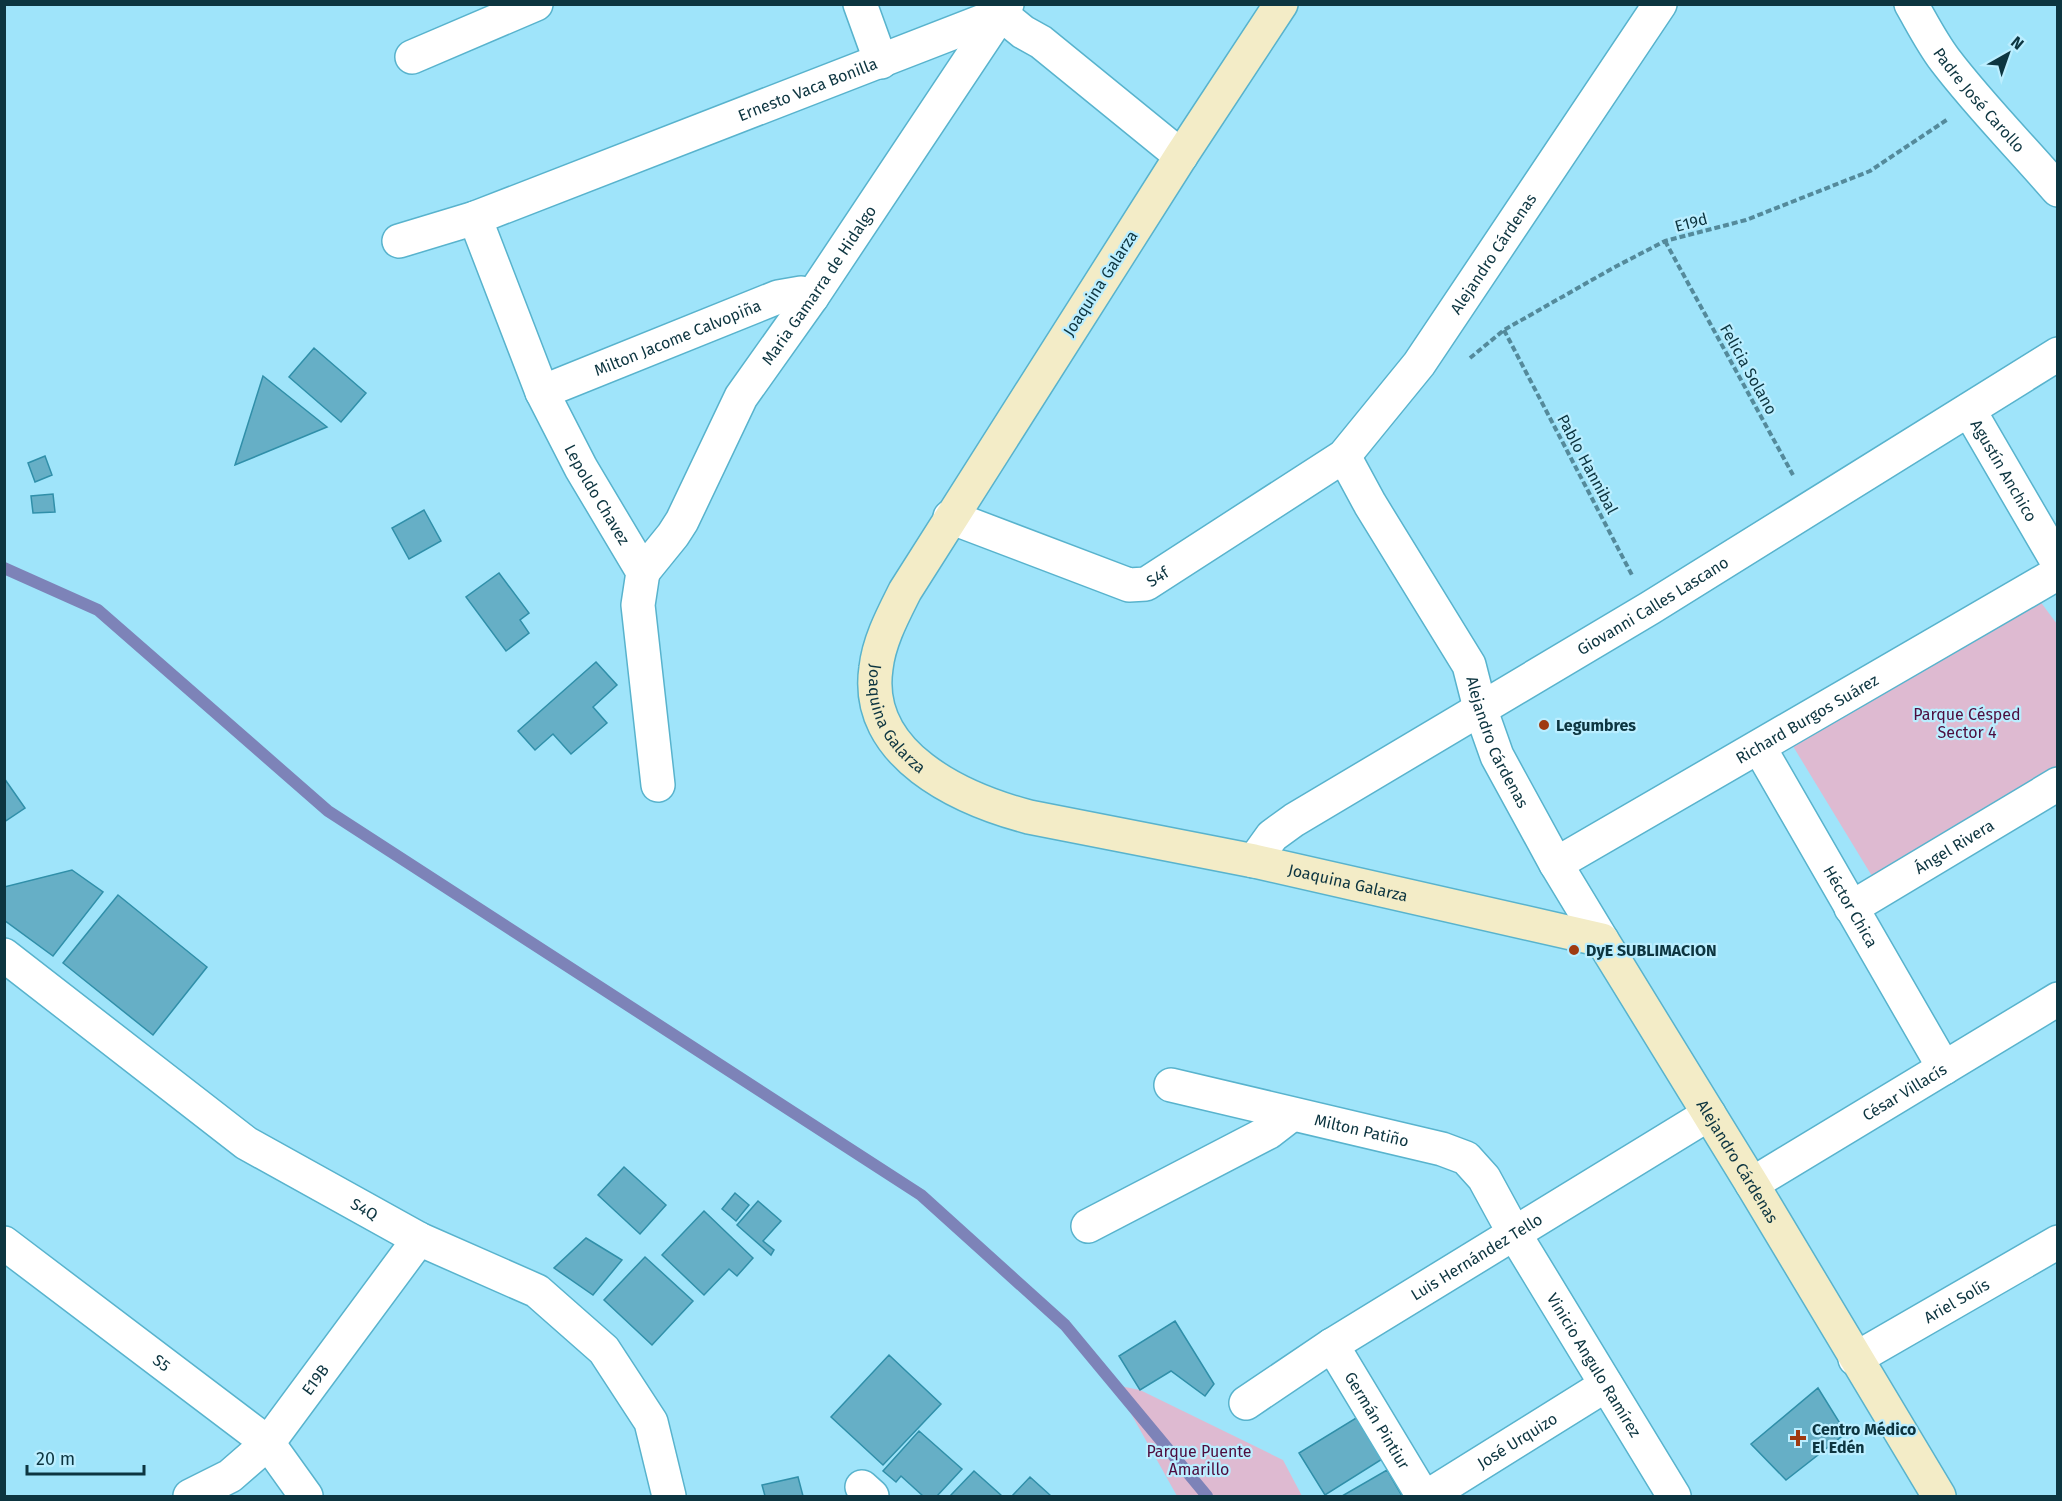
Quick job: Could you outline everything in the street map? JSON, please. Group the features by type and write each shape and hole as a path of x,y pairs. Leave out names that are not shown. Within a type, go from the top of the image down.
{"street":[{"path":"412,57 536,4"},
{"path":"860,4 880,62"},
{"name":"Joaquina Galarza","path":"1281,4 1181,156 904,591 879,652 875,669 877,702 888,731 898,745 933,777 968,796 998,808 1029,817 1254,861 1602,940"},
{"name":"Alejandro Cárdenas","path":"1660,4 1419,364 1344,456 1370,504 1469,665 1480,708 1497,756 1556,864 1752,1184 1939,1497"},
{"name":"Padre José Carollo","path":"1911,4 1944,58 1977,99 2058,190"},
{"path":"1004,9 1023,32 1041,42 1181,156"},
{"name":"Ernesto Vaca Bonilla","path":"399,241 475,218 880,62 1004,9"},
{"name":"Maria Gamarra de Hidalgo","path":"643,572 673,535 682,520 741,397 812,297 1004,9"},
{"name":"Lepoldo Chavez","path":"475,218 542,392 581,468 643,572"},
{"name":"Milton Jacome Calvopiña","path":"542,392 778,297 801,293 812,297"},
{"name":"Giovanni Calles Lascano","path":"1254,861 1272,836 1294,820 1650,608 2058,354"},
{"name":"Agustín Anchico","path":"1969,410 2058,563"},
{"name":"S4f","path":"950,517 1129,585 1146,584 1344,456"},
{"path":"643,572 638,605 658,785"},
{"name":"Richard Burgos Suárez","path":"1556,864 2058,573"},
{"name":"Héctor Chica","path":"1759,747 1944,1068"},
{"name":"Ángel Rivera","path":"1851,908 2058,784"},
{"name":"S4Q","path":"4,955 246,1143 419,1239 537,1291 604,1350 651,1422 669,1497"},
{"name":"César Villacís","path":"1752,1184 2058,999"},
{"name":"Milton Patiño","path":"1171,1085 1442,1149 1466,1158 1484,1178 1514,1233"},
{"name":"Luis Hernández Tello","path":"1246,1402 1332,1346 1709,1114"},
{"path":"1088,1226 1269,1132 1291,1115"},
{"name":"Vinicio Angulo Ramírez","path":"1514,1233 1674,1497"},
{"name":"E19B","path":"190,1497 230,1476 268,1443 419,1239"},
{"name":"Ariel Solís","path":"1856,1359 2058,1242"},
{"name":"S5","path":"4,1243 268,1443 306,1497"},
{"name":"Germán Pintiur","path":"1332,1346 1423,1497"},
{"name":"José Urquizo","path":"1428,1497 1606,1385"}],"path":[{"name":"E19d","path":"1419,364 1431,371 1444,374 1458,368 1504,330 1665,241 1746,220 1870,171 1977,99"},
{"name":"Felicia Solano","path":"1665,241 1812,508"},
{"name":"Pablo Hannibal","path":"1504,330 1650,608"}],"green space":[{"name":"Parque Césped Sector 4","path":"2025,581 2057,624 2057,772 1875,881 1785,733"},
{"name":"Parque Puente Amarillo","path":"1115,1385 1140,1390 1283,1460 1302,1496 1177,1496"}],"building":[{"path":"314,348 366,393 341,422 289,377"},
{"path":"263,376 327,427 235,465"},
{"path":"45,456 52,475 35,482 28,463"},
{"path":"53,494 55,512 33,513 31,496"},
{"path":"424,510 441,541 409,559 392,528"},
{"path":"499,573 529,613 520,620 529,633 506,651 466,597"},
{"path":"596,662 617,685 593,707 607,723 571,754 553,734 535,750 518,731"},
{"path":"4,778 25,808 4,822"},
{"path":"72,870 103,892 53,956 4,920 4,887"},
{"path":"118,895 207,967 153,1035 63,963"},
{"path":"624,1167 666,1205 640,1234 598,1195"},
{"path":"735,1193 749,1205 736,1221 722,1209"},
{"path":"758,1201 781,1221 763,1241 774,1250 771,1255 737,1225"},
{"path":"704,1211 753,1258 737,1276 729,1269 704,1295 662,1255"},
{"path":"586,1238 622,1260 593,1295 554,1268"},
{"path":"645,1257 693,1301 652,1345 604,1300"},
{"path":"1175,1321 1214,1384 1205,1396 1171,1371 1140,1390 1119,1356"},
{"path":"889,1355 941,1404 883,1465 831,1417"},
{"name":"Centro Médico El Edén","path":"1818,1388 1846,1433 1786,1480 1751,1444"},
{"path":"1361,1415 1387,1456 1325,1495 1299,1453"},
{"path":"919,1431 962,1469 937,1496 923,1496 901,1476 896,1482 883,1471"},
{"path":"1387,1470 1402,1496 1342,1496"},
{"path":"974,1471 1002,1496 950,1496"},
{"path":"798,1477 803,1496 765,1496 762,1485"},
{"path":"1030,1477 1051,1496 1012,1496"}],"waterway":[{"path":"4,568 98,610 328,811 921,1195 1065,1325 1207,1496"}],"place":[{"name":"Legumbres","path":"1544,725"},
{"name":"DyE SUBLIMACION","path":"1574,950"},
{"name":"Centro Médico El Edén","path":"1798,1438"}]}
